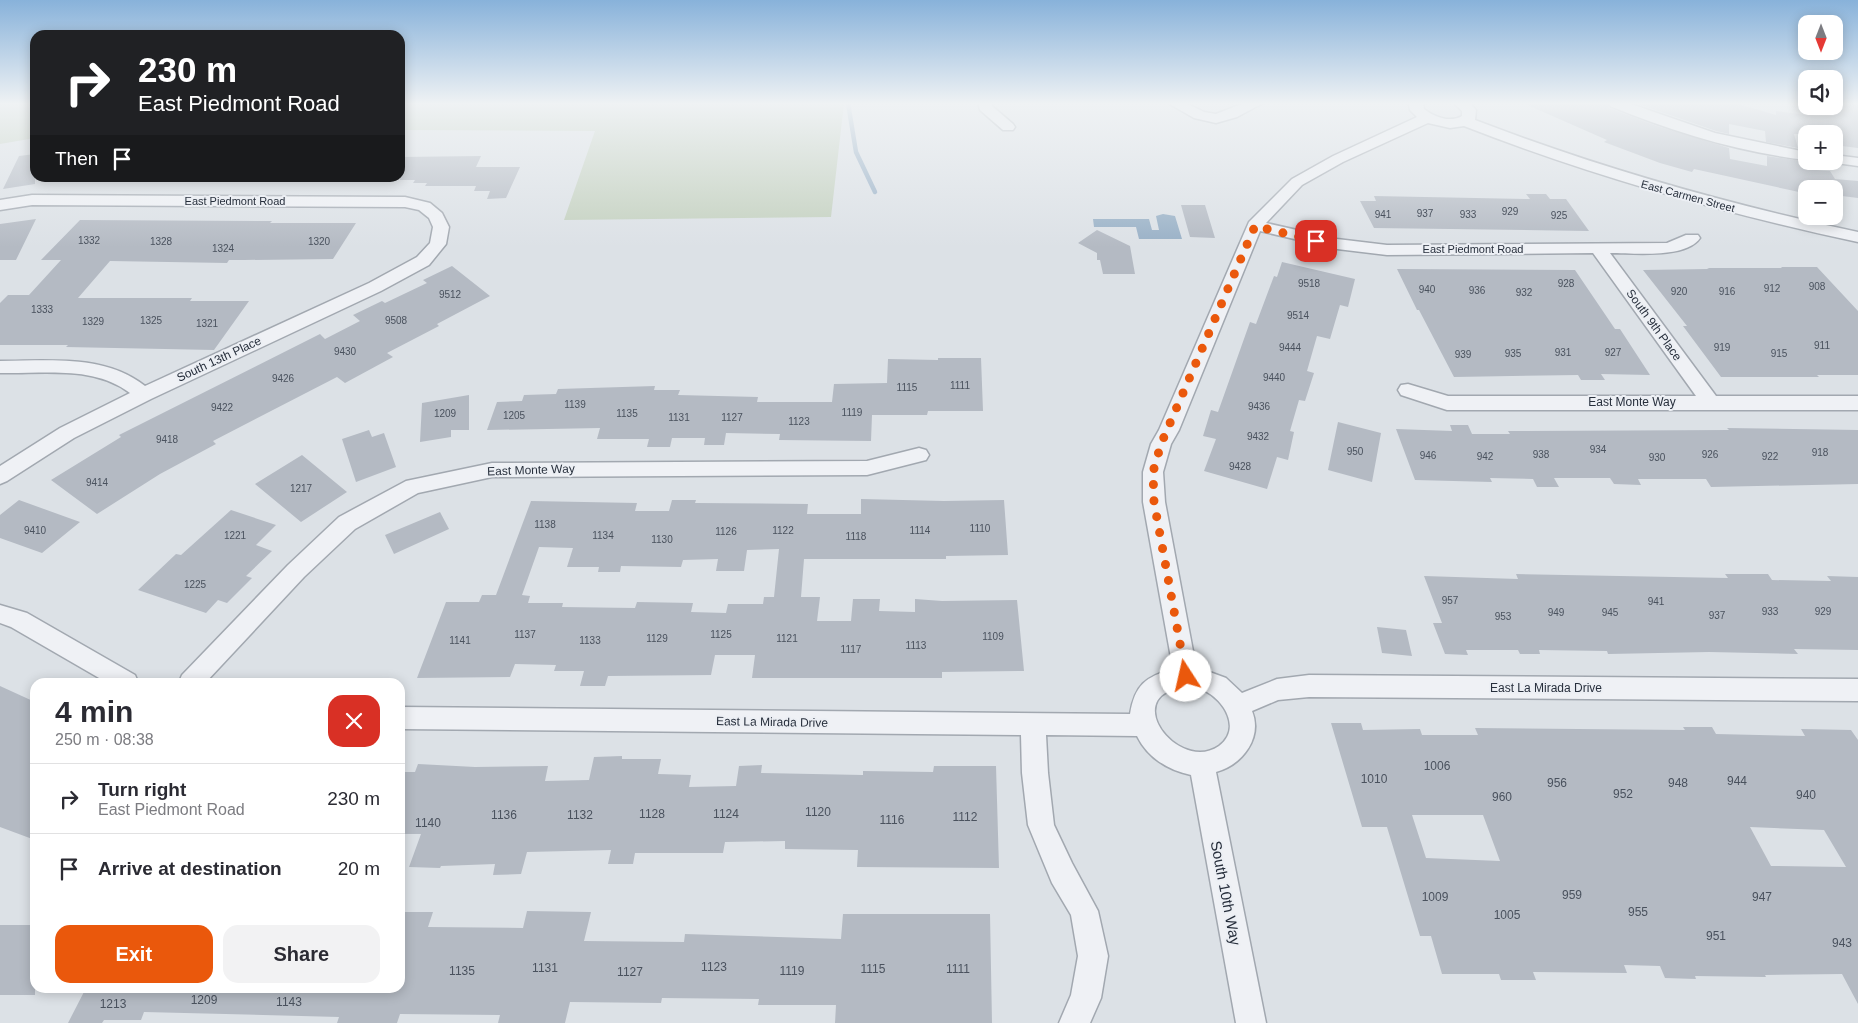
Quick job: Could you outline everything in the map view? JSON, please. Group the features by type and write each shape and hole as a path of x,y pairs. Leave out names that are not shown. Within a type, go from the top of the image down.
{"street":[{"path":"1186,676 1154,502 1153,472 1161,444 1255,226 1297,182 1352,151"},
{"name":"East Carmen Street","path":"1543,151 1659,189 1762,216 1858,237"},
{"path":"1779,151 1798,154"},
{"path":"1843,160 1858,162"},
{"name":"East Piedmont Road","path":"0,205 32,200 405,202 424,206 436,216 441,227 438,244"},
{"name":"East Piedmont Road","path":"1255,226 1316,241 1356,248 1667,248 1680,245 1692,238"},
{"name":"South 13th Place","path":"0,476 67,433 144,394 375,287 423,261 438,244"},
{"name":"South 9th Place","path":"1598,249 1710,402"},
{"path":"0,367 73,368 116,375 144,394"},
{"name":"East Monte Way","path":"1408,390 1447,403 1858,403"},
{"name":"East Monte Way","path":"195,678 296,571 347,523 414,486 492,470 867,468 918,455"},
{"path":"0,614 19,620 119,678"},
{"path":"1186,676 1210,681 1226,692 1237,706 1242,719 1243,732 1238,745 1230,755 1217,762 1202,764 1187,762 1173,757 1160,748 1150,737 1144,725 1142,712 1144,700 1150,690 1160,682 1172,677 1186,676"},
{"name":"East La Mirada Drive","path":"1237,706 1277,690 1309,686 1858,690"},
{"name":"East La Mirada Drive","path":"405,718 1144,725"},
{"path":"1033,724 1034,773 1041,825 1062,873 1084,911 1093,956 1086,998 1074,1023"},
{"name":"South 10th Way","path":"1202,764 1250,1023"}],"green space":[{"path":"588,151 839,151 831,217 564,220"}],"water":[{"path":"1163,214 1175,216 1182,239 1139,239 1136,227 1094,227 1093,219 1149,219 1152,230 1159,230 1156,216"}],"building":[{"path":"1627,151 1729,151 1730,159 1767,166 1767,156 1798,161 1798,170 1830,171 1835,179 1858,181 1858,198 1843,196 1843,180 1798,180 1798,192 1694,169 1692,172"},
{"path":"30,155 30,182 35,182 35,184 3,189 19,156"},
{"path":"481,156 476,167 520,167 506,198 487,199 490,191 474,191 476,186 425,186 427,183 413,183 415,180 405,180 405,157"},
{"path":"1526,194 1546,194 1550,199 1566,199 1589,231 1374,228 1360,201 1376,201 1374,196 1530,199"},
{"path":"1181,205 1205,205 1215,238 1190,237"},
{"path":"36,219 16,260 0,260 0,224"},
{"path":"80,220 356,223 333,259 229,260 227,263 110,261 78,298 192,298 190,301 249,301 214,350 66,347 68,345 0,345 0,303 8,295 29,295 61,260 41,260"},
{"path":"1097,230 1130,246 1135,274 1103,274 1100,260 1097,260 1097,253 1078,243"},
{"path":"1282,262 1355,279 1348,307 1340,305 1330,339 1317,336 1307,371 1314,373 1305,401 1299,400 1290,431 1294,432 1288,460 1277,457 1267,489 1204,471 1216,439 1203,436 1211,410 1218,412 1250,322 1256,324 1274,276 1277,277"},
{"path":"452,266 490,296 437,324 439,326 387,353 393,357 345,383 337,377 213,441 216,444 160,474 97,514 51,480 121,437 119,435 320,334 325,339 360,321 353,315 382,301 385,303 427,283 423,280"},
{"path":"1817,267 1858,311 1858,375 1721,377 1683,326 1687,326 1643,270 1782,268"},
{"path":"1397,269 1575,270 1615,329 1620,329 1650,375 1601,374 1605,380 1581,380 1578,375 1454,377"},
{"path":"938,358 981,358 983,411 928,411 927,415 872,415 871,441 779,440 780,434 726,433 724,445 704,445 705,438 672,438 670,447 647,447 649,439 597,439 600,428 487,430 497,402 522,401 524,395 556,394 558,389 655,386 654,390 680,390 678,395 758,397 757,402 832,402 834,384 887,383 888,359 938,360"},
{"path":"469,395 469,430 451,430 451,437 420,442 422,403"},
{"path":"1338,422 1381,433 1372,482 1328,470"},
{"path":"1450,425 1468,425 1472,434 1510,434 1508,431 1729,430 1727,428 1858,430 1858,484 1711,487 1706,479 1638,479 1641,485 1614,484 1610,478 1554,478 1559,487 1537,487 1533,479 1490,478 1492,482 1415,480 1396,429 1452,431"},
{"path":"369,430 372,437 384,433 396,467 356,482 342,439"},
{"path":"302,455 347,492 301,522 255,484"},
{"path":"861,499 1004,500 1008,555 946,556 946,559 804,559 801,597 820,597 817,621 851,621 853,599 880,599 879,611 915,612 915,599 942,601 1017,600 1024,671 942,672 942,678 752,678 755,655 715,655 711,675 608,676 605,686 580,686 584,671 554,671 556,665 515,664 510,677 417,678 446,602 479,602 482,595 496,595 531,501 637,503 635,511 669,511 672,500 696,500 695,503 808,504 807,514 861,514","holes":["539,547 573,548 567,567 599,567 598,572 620,572 621,566 681,567 683,560 718,559 716,571 744,571 747,550 779,549 774,597 764,597 763,604 728,604 726,613 691,612 693,603 637,602 635,608 562,607 563,603 528,603 530,596 522,595"]},
{"path":"19,500 80,522 42,553 0,538 0,515"},
{"path":"231,510 276,525 256,545 272,551 246,576 252,578 227,603 218,600 206,613 138,590 176,554 181,555"},
{"path":"440,512 449,529 394,554 385,535"},
{"path":"1516,574 1728,578 1725,574 1768,574 1772,580 1831,581 1827,576 1858,577 1858,650 1794,649 1798,654 1709,652 1608,654 1607,651 1539,650 1540,654 1520,654 1518,650 1466,650 1468,655 1445,654 1433,623 1442,623 1424,576 1518,579"},
{"path":"1377,627 1406,630 1412,656 1382,653"},
{"path":"0,686 30,700 30,838 0,827"},
{"path":"1331,723 1361,723 1363,730 1420,729 1422,735 1478,735 1475,728 1685,730 1683,727 1712,727 1716,734 1805,736 1801,729 1851,730 1858,740 1858,1004 1842,974 1765,975 1766,977 1695,976 1696,979 1665,978 1660,966 1624,965 1627,973 1533,972 1536,980 1501,980 1499,974 1442,974 1431,936 1420,936 1387,827 1362,827","holes":["1412,815 1483,815 1500,861 1426,858","1750,827 1824,830 1846,867 1771,866"]},
{"path":"622,756 622,759 661,759 658,774 691,775 689,787 736,786 739,766 762,765 761,773 863,775 863,771 933,772 934,766 996,766 999,868 857,867 858,850 785,849 785,841 725,842 723,853 635,853 633,864 608,864 611,850 527,852 521,874 493,875 495,864 441,866 440,868 409,867 421,834 405,834 405,772 415,772 418,764 475,767 548,766 545,781 589,780 594,757"},
{"path":"527,911 591,912 584,941 684,942 685,934 841,939 843,914 990,914 992,1023 835,1023 836,1005 758,1005 759,999 662,998 661,1003 570,1002 565,1023 498,1023 500,1015 400,1014 397,1023 337,1023 339,1017 144,1012 141,1020 104,1020 102,1023 68,1023 83,993 405,993 405,912 433,912 428,927 523,928"},
{"path":"0,925 30,925 30,993 35,993 35,995 0,995"}],"waterway":[{"path":"856,151 875,192"}],"route":[{"path":"1186,676 1154,502 1153,472 1161,444 1176,414 1255,226 1316,241"}]}
